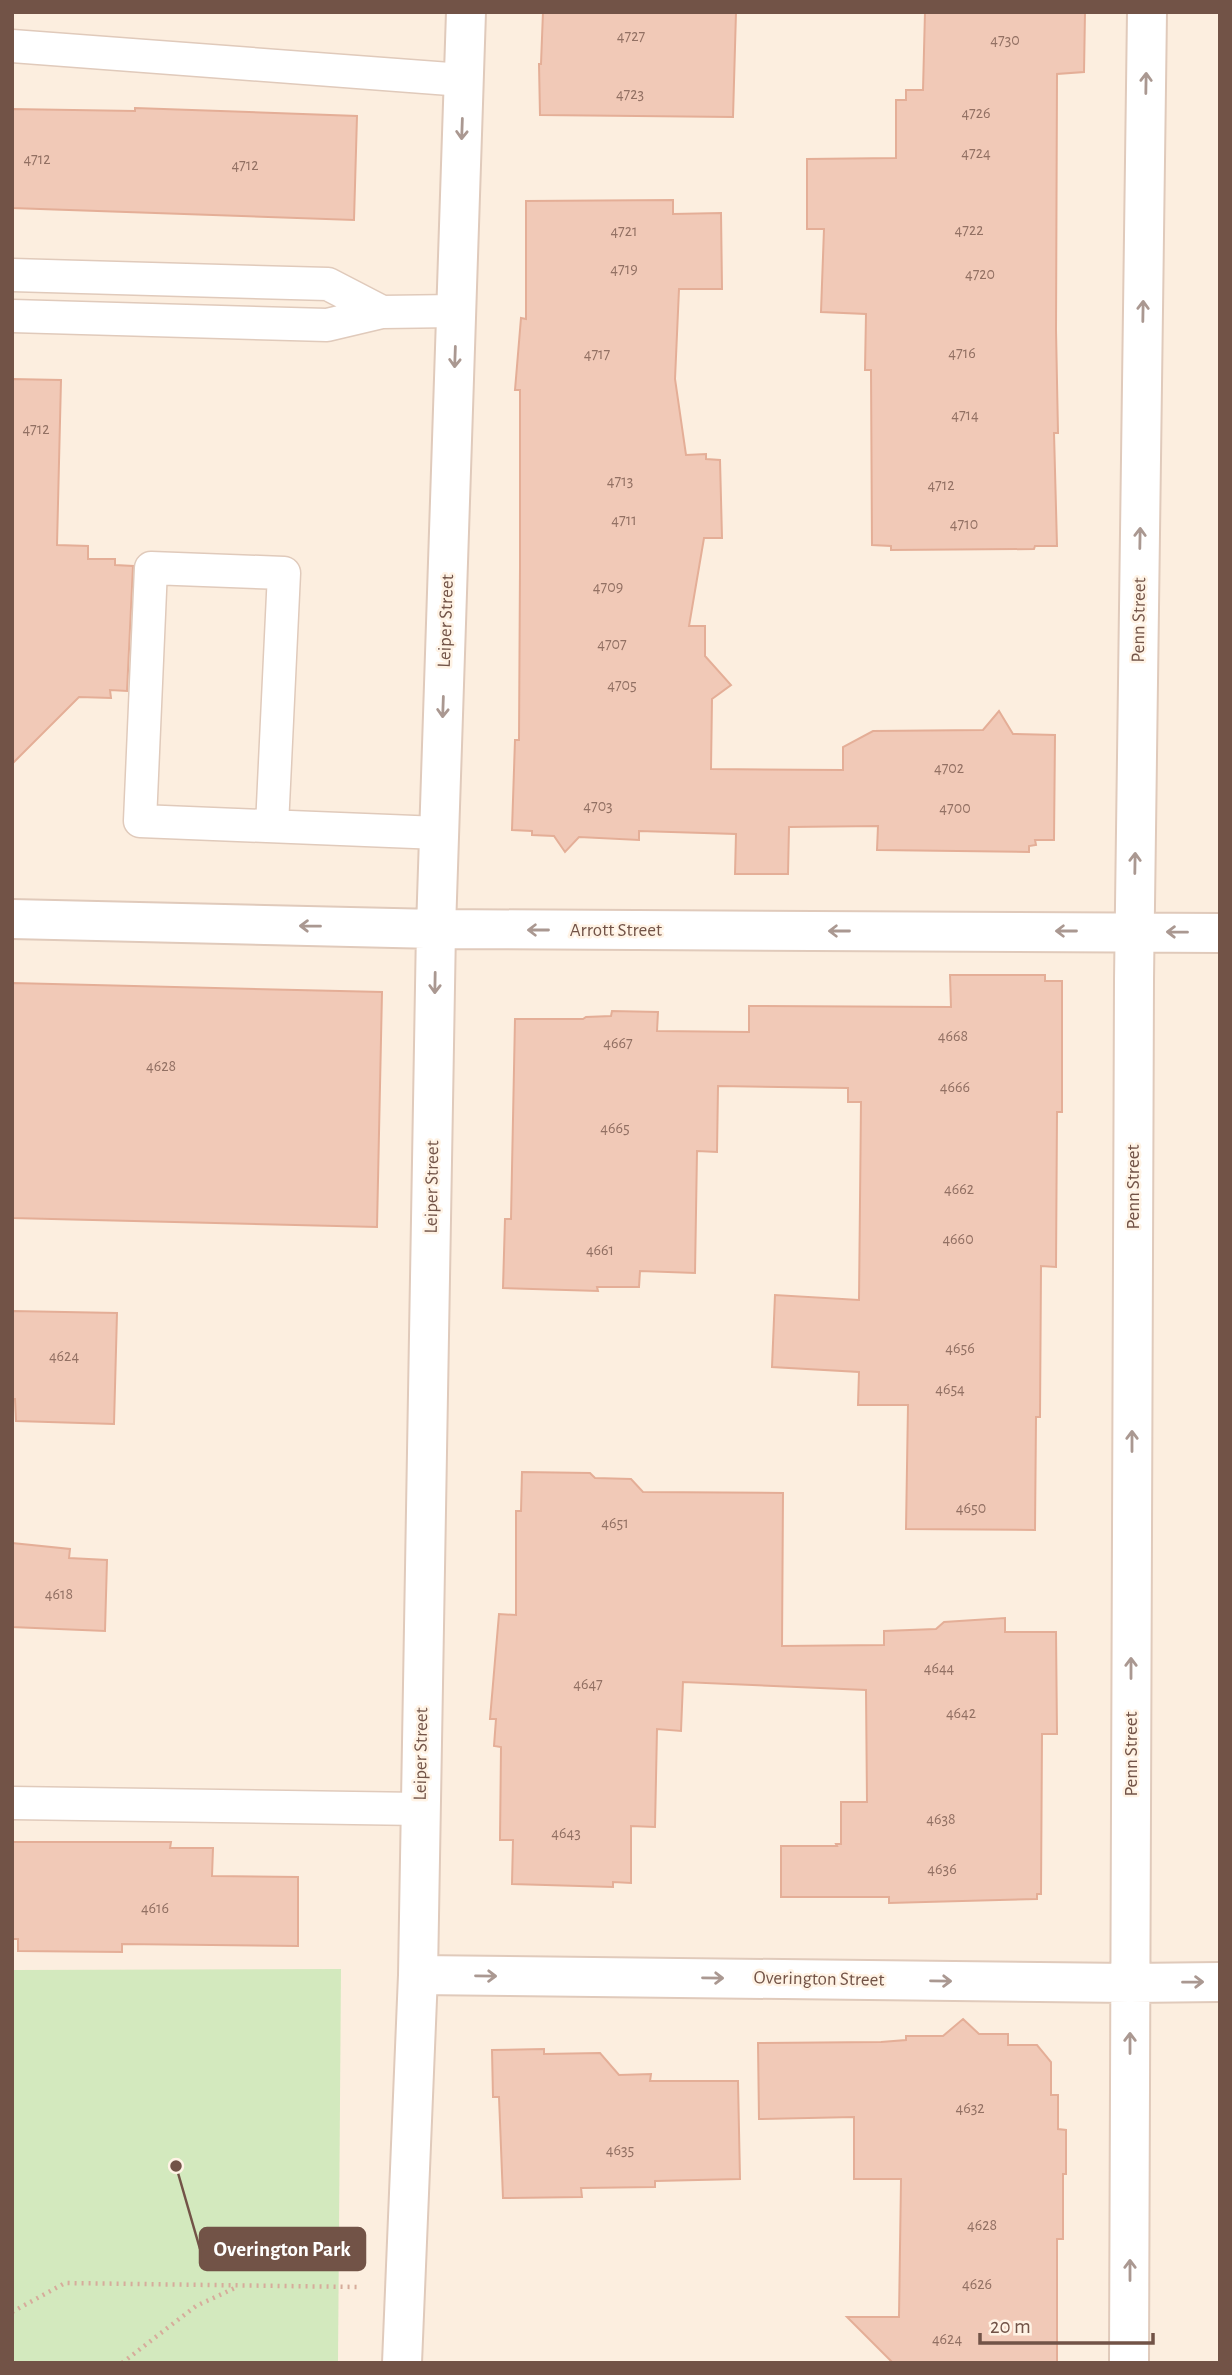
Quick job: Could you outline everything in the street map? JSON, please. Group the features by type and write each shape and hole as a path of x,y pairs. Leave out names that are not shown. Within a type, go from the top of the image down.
{"street":[{"name":"Leiper Street","path":"402,2363 418,1975 436,929 466,12"},
{"name":"Penn Street","path":"1129,2363 1135,932 1147,12"},
{"name":"Arrott Street","path":"12,919 436,929 1220,933"},
{"name":"Overington Street","path":"418,1975 1220,1982"}],"lane":[{"path":"12,46 463,80"},
{"path":"12,275 328,284 382,312"},
{"path":"12,316 327,326 382,312 456,311"},
{"path":"272,826 284,573 152,568 140,821 439,833"},
{"path":"12,1803 420,1809"}],"path":[{"path":"12,2312 65,2283 405,2288"},
{"path":"122,2363 196,2306 240,2285"}],"green space":[{"path":"341,1969 338,2363 12,2363 12,1970"}],"building":[{"path":"543,12 736,12 733,117 540,115 539,64"},
{"path":"925,12 1085,12 1084,72 1057,74 1058,433 1054,433 1057,546 1035,546 1034,549 891,550 891,546 872,545 871,370 865,370 866,314 821,312 824,229 807,229 807,159 896,158 896,100 906,100 906,90 923,90"},
{"path":"135,108 357,116 354,220 12,208 12,109 135,111"},
{"path":"673,200 673,214 721,213 722,289 679,289 675,379 686,455 706,454 706,459 720,460 722,538 704,538 689,626 705,626 705,656 731,685 712,699 711,769 843,770 843,747 873,731 983,730 999,711 1013,734 1055,735 1054,840 1035,840 1036,845 1029,846 1029,852 877,850 878,826 789,827 788,874 735,874 736,834 639,831 639,840 579,837 565,852 554,836 532,835 532,831 512,830 515,740 519,740 520,390 515,390 521,318 526,319 526,201"},
{"path":"12,379 61,380 57,545 88,546 88,559 115,559 115,565 133,566 127,691 110,690 111,698 79,697 12,764"},
{"path":"950,975 1045,975 1045,981 1062,981 1062,1112 1057,1112 1056,1267 1041,1266 1040,1417 1036,1417 1035,1530 906,1529 908,1405 858,1405 859,1372 772,1367 775,1295 859,1300 861,1102 848,1102 848,1088 718,1086 717,1152 697,1151 695,1273 640,1271 639,1287 597,1287 598,1291 503,1288 505,1219 511,1219 515,1019 583,1019 611,1016 612,1011 658,1012 657,1031 749,1032 749,1006 951,1007"},
{"path":"12,983 382,992 377,1227 12,1218"},
{"path":"12,1311 117,1313 114,1424 16,1421 15,1399 12,1399"},
{"path":"522,1472 590,1473 595,1478 631,1479 643,1492 783,1493 782,1646 884,1645 884,1631 936,1629 944,1622 1005,1618 1005,1632 1056,1632 1057,1734 1042,1734 1041,1894 1037,1894 1037,1899 889,1903 889,1897 781,1897 781,1846 841,1844 841,1802 867,1802 866,1690 683,1682 681,1731 657,1729 655,1827 631,1826 631,1883 613,1882 613,1887 512,1884 513,1840 500,1840 501,1747 494,1746 496,1719 490,1719 499,1614 516,1615 516,1511 521,1511"},
{"path":"12,1543 70,1549 69,1558 107,1560 105,1631 12,1627"},
{"path":"12,1842 171,1842 170,1848 213,1848 212,1876 298,1877 298,1946 122,1944 122,1952 18,1951 18,1939 12,1939"},
{"path":"963,2019 979,2034 1008,2034 1008,2045 1037,2045 1051,2062 1051,2095 1058,2095 1058,2129 1066,2130 1063,2239 1057,2239 1057,2362 893,2363 847,2317 899,2317 901,2179 854,2179 854,2117 759,2119 758,2043 881,2042 906,2040 906,2036 943,2036"},
{"path":"544,2049 544,2054 600,2053 619,2075 651,2074 650,2081 738,2081 740,2179 655,2181 655,2187 581,2188 582,2197 503,2198 499,2097 493,2097 492,2050"}],"place":[{"name":"Overington Park","path":"176,2166"}]}
